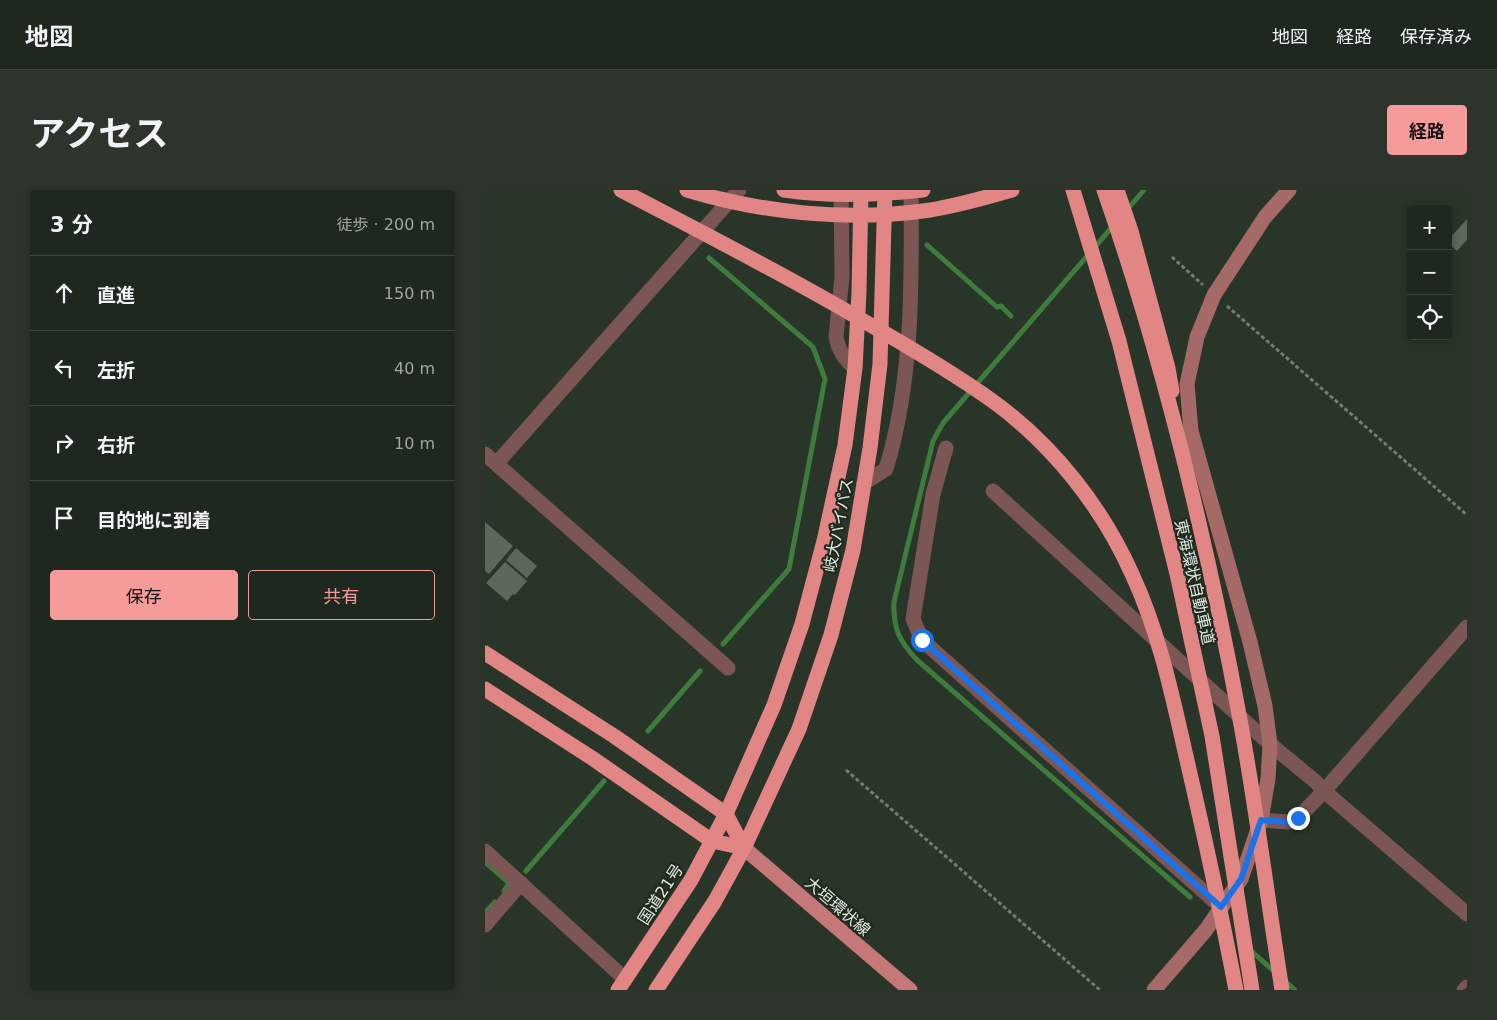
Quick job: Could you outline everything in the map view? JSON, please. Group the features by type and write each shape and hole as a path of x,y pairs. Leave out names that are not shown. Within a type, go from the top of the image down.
{"highway":[{"path":"621,190 823,298 960,379 996,404 1028,430 1058,460 1085,494 1110,532 1132,573 1150,616 1166,670 1216,888 1236,990"},
{"path":"687,190 744,204 787,211 828,215 874,215 924,211 1012,190"},
{"path":"784,190 834,195 923,190"},
{"name":"岐大バイパス","path":"726,814 773,705 803,624 824,542 845,446 855,368 861,190"},
{"name":"岐大バイパス","path":"744,848 799,729 831,635 853,550 880,364 885,190"},
{"name":"東海環状自動車道","path":"1073,190 1119,341 1177,574 1212,736 1252,990"},
{"name":"東海環状自動車道","path":"1104,190 1148,330 1186,471 1215,599 1241,726 1282,990"},
{"path":"1117,190 1131,231 1168,368 1186,471"},
{"path":"485,653 614,736 726,814 744,848"},
{"path":"485,689 592,758 712,841 744,848"},
{"name":"国道21号","path":"621,985 691,880 726,814"},
{"path":"656,990 715,901 744,848"}],"main road":[{"name":"大垣環状線","path":"744,848 910,990"}],"street":[{"path":"728,668 491,459 739,190"},
{"path":"841,190 842,276 836,337 843,358 855,368"},
{"path":"864,483 886,469 895,440 908,346 911,190"},
{"path":"1154,990 1205,931 1241,879 1261,820 1269,779 1270,744 1265,706 1250,642 1191,431 1187,384 1197,337 1214,295 1265,217 1289,190"},
{"path":"946,448 933,494 913,619 922,640 1221,907"},
{"path":"993,491 1270,744 1467,914"},
{"path":"1261,820 1288,822 1298,818 1324,791 1467,627"},
{"path":"485,851 521,883 621,985"},
{"path":"485,925 521,883"},
{"path":"1464,990 1467,987"}],"path":[{"path":"1173,257 1214,295 1467,515"},
{"path":"847,770 1100,990"}],"building":[{"path":"1467,219 1467,240 1457,251 1452,247 1452,236"},
{"path":"485,522 513,546 489,574 485,571"},
{"path":"516,548 537,566 527,578 506,560"},
{"path":"505,562 527,581 507,601 486,583"}],"waterway":[{"path":"1127,210 1144,190"},
{"path":"1113,226 943,423 933,441 894,602 894,611 898,634 917,660 1190,897"},
{"path":"927,245 997,307 1001,306 1011,316"},
{"path":"709,258 813,347 825,379 789,569 723,644"},
{"path":"648,731 700,671"},
{"path":"526,871 604,781"},
{"path":"485,862 509,883 504,891"},
{"path":"485,913 495,902"},
{"path":"1250,950 1276,973"},
{"path":"1284,980 1295,990"}],"route":[{"path":"922,640 1221,907 1241,879 1261,820 1288,822 1298,818"}]}
